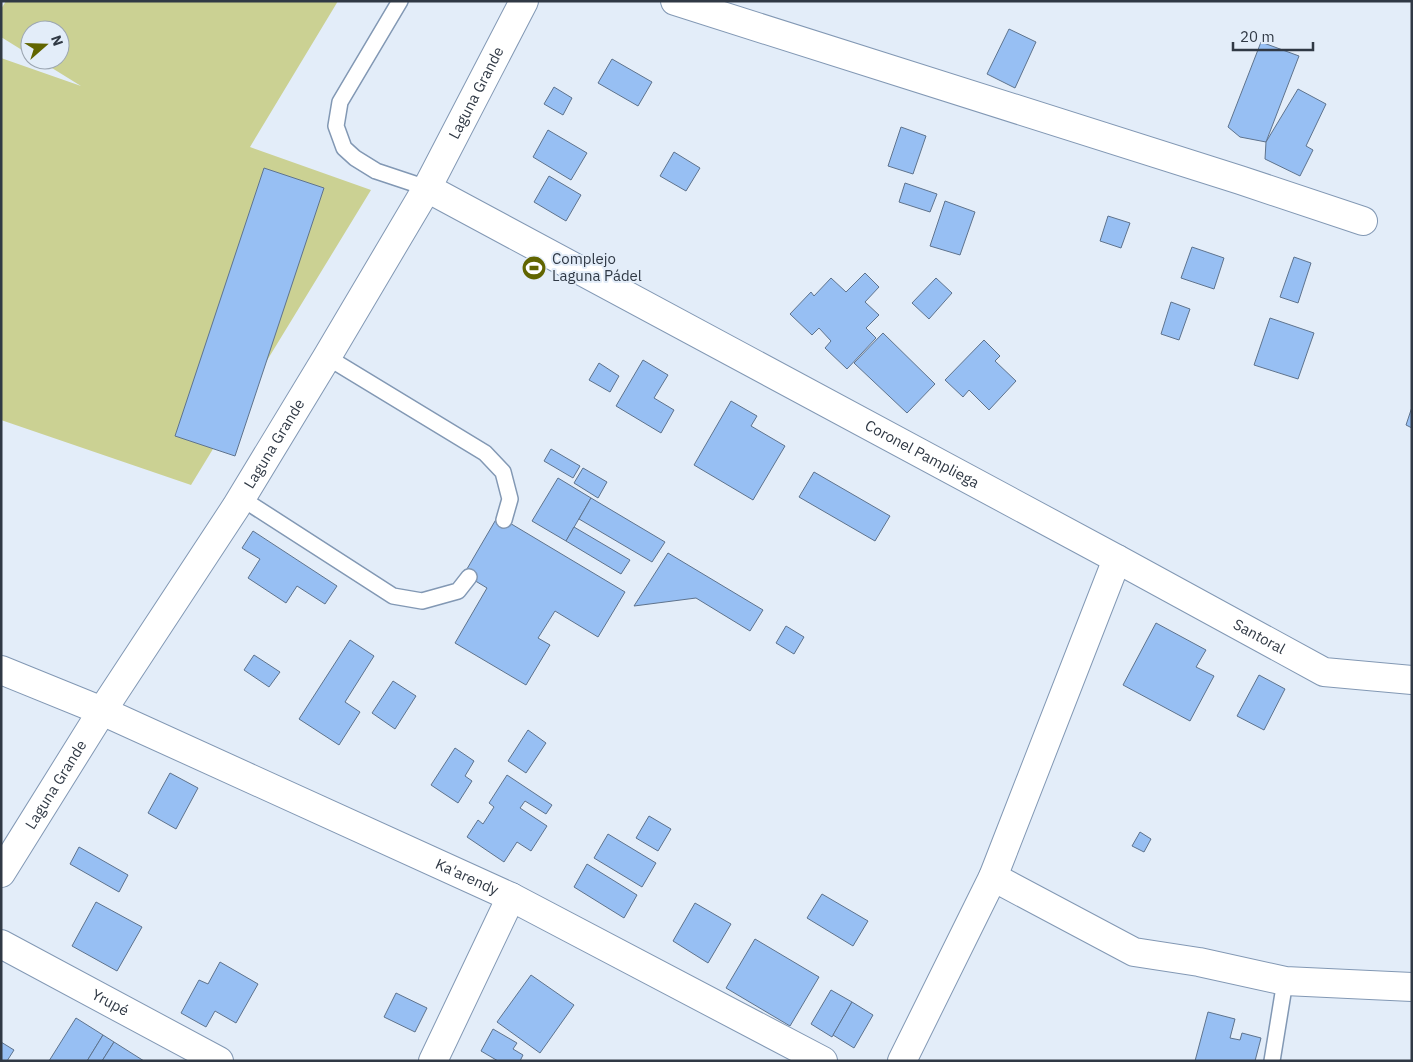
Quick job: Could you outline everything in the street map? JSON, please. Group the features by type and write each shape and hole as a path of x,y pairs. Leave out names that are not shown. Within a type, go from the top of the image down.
{"street":[{"name":"Laguna Grande","path":"1,873 102,711 241,498 327,357 427,188 524,1"},
{"path":"675,1 1231,177 1363,221"},
{"name":"Coronel Pampliega","path":"427,188 1117,559"},
{"path":"902,1061 993,877 1117,559"},
{"name":"Santoral","path":"1117,559 1324,672 1412,680"},
{"name":"Ka'arendy","path":"1,670 102,711 512,897 823,1061"},
{"path":"993,877 1134,952 1199,962 1285,981 1412,987"},
{"path":"433,1061 512,897"},
{"name":"Yrupé","path":"1,944 219,1061"}],"lane":[{"path":"400,1 340,102 336,126 344,148 355,158 376,171 427,188"},
{"path":"327,357 485,453 503,472 510,499 504,520"},
{"path":"241,498 393,596 422,601 458,592 469,577"},
{"path":"1272,1061 1285,981"}],"green space":[{"path":"6,1 338,1 250,147 371,190 191,485 1,420 1,58 20,65 20,70 35,70 81,86 55,70 70,70 70,20 20,20 20,49 1,37 1,9"}],"building":[{"path":"1009,29 1036,42 1015,88 987,74"},
{"path":"1261,42 1299,56 1266,142 1240,137 1228,127"},
{"path":"612,59 652,82 638,106 598,83"},
{"path":"554,87 572,98 563,115 544,104"},
{"path":"1298,89 1326,104 1306,146 1313,150 1300,176 1265,159 1266,142"},
{"path":"901,127 926,136 913,174 888,166"},
{"path":"548,130 587,153 571,180 533,157"},
{"path":"674,152 700,168 686,191 660,176"},
{"path":"264,168 324,188 235,456 175,436"},
{"path":"549,176 581,195 566,221 534,202"},
{"path":"905,183 937,194 930,212 899,202"},
{"path":"945,201 975,212 960,255 930,246"},
{"path":"1108,216 1130,223 1121,248 1100,241"},
{"path":"1192,247 1224,258 1214,289 1181,278"},
{"path":"1294,257 1311,263 1298,303 1280,297"},
{"path":"865,273 879,287 865,302 879,315 866,328 876,338 847,369 825,348 831,341 819,328 812,335 790,314 811,292 814,296 831,278 846,292"},
{"path":"936,278 952,293 929,319 912,303"},
{"path":"1171,302 1190,309 1179,340 1161,334"},
{"path":"1270,318 1314,333 1298,379 1254,365"},
{"path":"883,333 935,384 907,413 854,363"},
{"path":"984,340 1000,356 995,361 1016,381 989,410 969,390 963,397 945,380"},
{"path":"643,360 668,375 654,398 674,410 661,433 616,406"},
{"path":"599,363 619,376 610,392 589,380"},
{"path":"731,401 757,416 751,426 785,446 753,500 694,465"},
{"path":"1412,407 1412,428 1406,425"},
{"path":"551,449 580,466 573,478 544,461"},
{"path":"583,468 607,482 598,498 574,483"},
{"path":"814,472 890,516 875,541 799,497"},
{"path":"558,478 591,498 566,541 532,521"},
{"path":"591,498 665,542 652,562 579,519"},
{"path":"498,516 625,592 598,637 555,611 538,638 550,645 526,685 455,643 487,588 464,574"},
{"path":"574,527 630,560 621,574 566,541"},
{"path":"253,531 337,586 325,604 297,586 286,603 248,578 260,559 242,548"},
{"path":"668,553 763,610 750,631 696,598 634,606"},
{"path":"1156,623 1206,650 1196,667 1214,676 1190,721 1123,685"},
{"path":"786,626 804,637 794,654 776,643"},
{"path":"350,640 374,656 345,702 360,712 339,745 299,719"},
{"path":"254,655 280,672 269,687 244,670"},
{"path":"1259,675 1285,689 1264,730 1237,716"},
{"path":"393,681 416,696 395,729 372,713"},
{"path":"528,730 546,743 526,773 508,761"},
{"path":"455,748 474,761 465,776 472,781 458,803 431,785"},
{"path":"170,773 198,788 176,829 148,813"},
{"path":"507,775 552,805 546,814 525,801 520,808 547,826 531,851 517,842 504,862 467,837 478,820 483,824 494,807 489,803"},
{"path":"649,816 671,829 658,851 636,838"},
{"path":"1140,832 1151,839 1144,852 1132,846"},
{"path":"608,834 656,863 642,887 594,858"},
{"path":"79,847 128,875 119,892 70,864"},
{"path":"587,864 637,895 624,918 574,887"},
{"path":"822,894 868,921 853,946 807,918"},
{"path":"96,902 142,927 117,971 72,946"},
{"path":"695,903 731,924 708,963 673,941"},
{"path":"755,939 819,977 790,1026 726,988"},
{"path":"220,962 258,984 236,1023 215,1011 206,1027 181,1013 199,980 208,984"},
{"path":"531,975 574,1005 540,1053 497,1022"},
{"path":"831,990 852,1002 832,1037 811,1024"},
{"path":"396,993 427,1008 415,1032 384,1017"},
{"path":"852,1002 873,1015 854,1048 833,1035"},
{"path":"1208,1012 1235,1019 1230,1038 1240,1040 1242,1033 1261,1038 1255,1061 1195,1061"},
{"path":"76,1018 103,1035 87,1061 49,1061"},
{"path":"493,1029 517,1043 513,1049 523,1055 520,1061 498,1061 481,1051"},
{"path":"103,1035 114,1042 102,1061 87,1061"},
{"path":"1,1042 14,1050 7,1061 1,1061"},
{"path":"114,1042 144,1061 102,1061"}],"place":[{"name":"Complejo Laguna Pádel","path":"534,268"}]}
